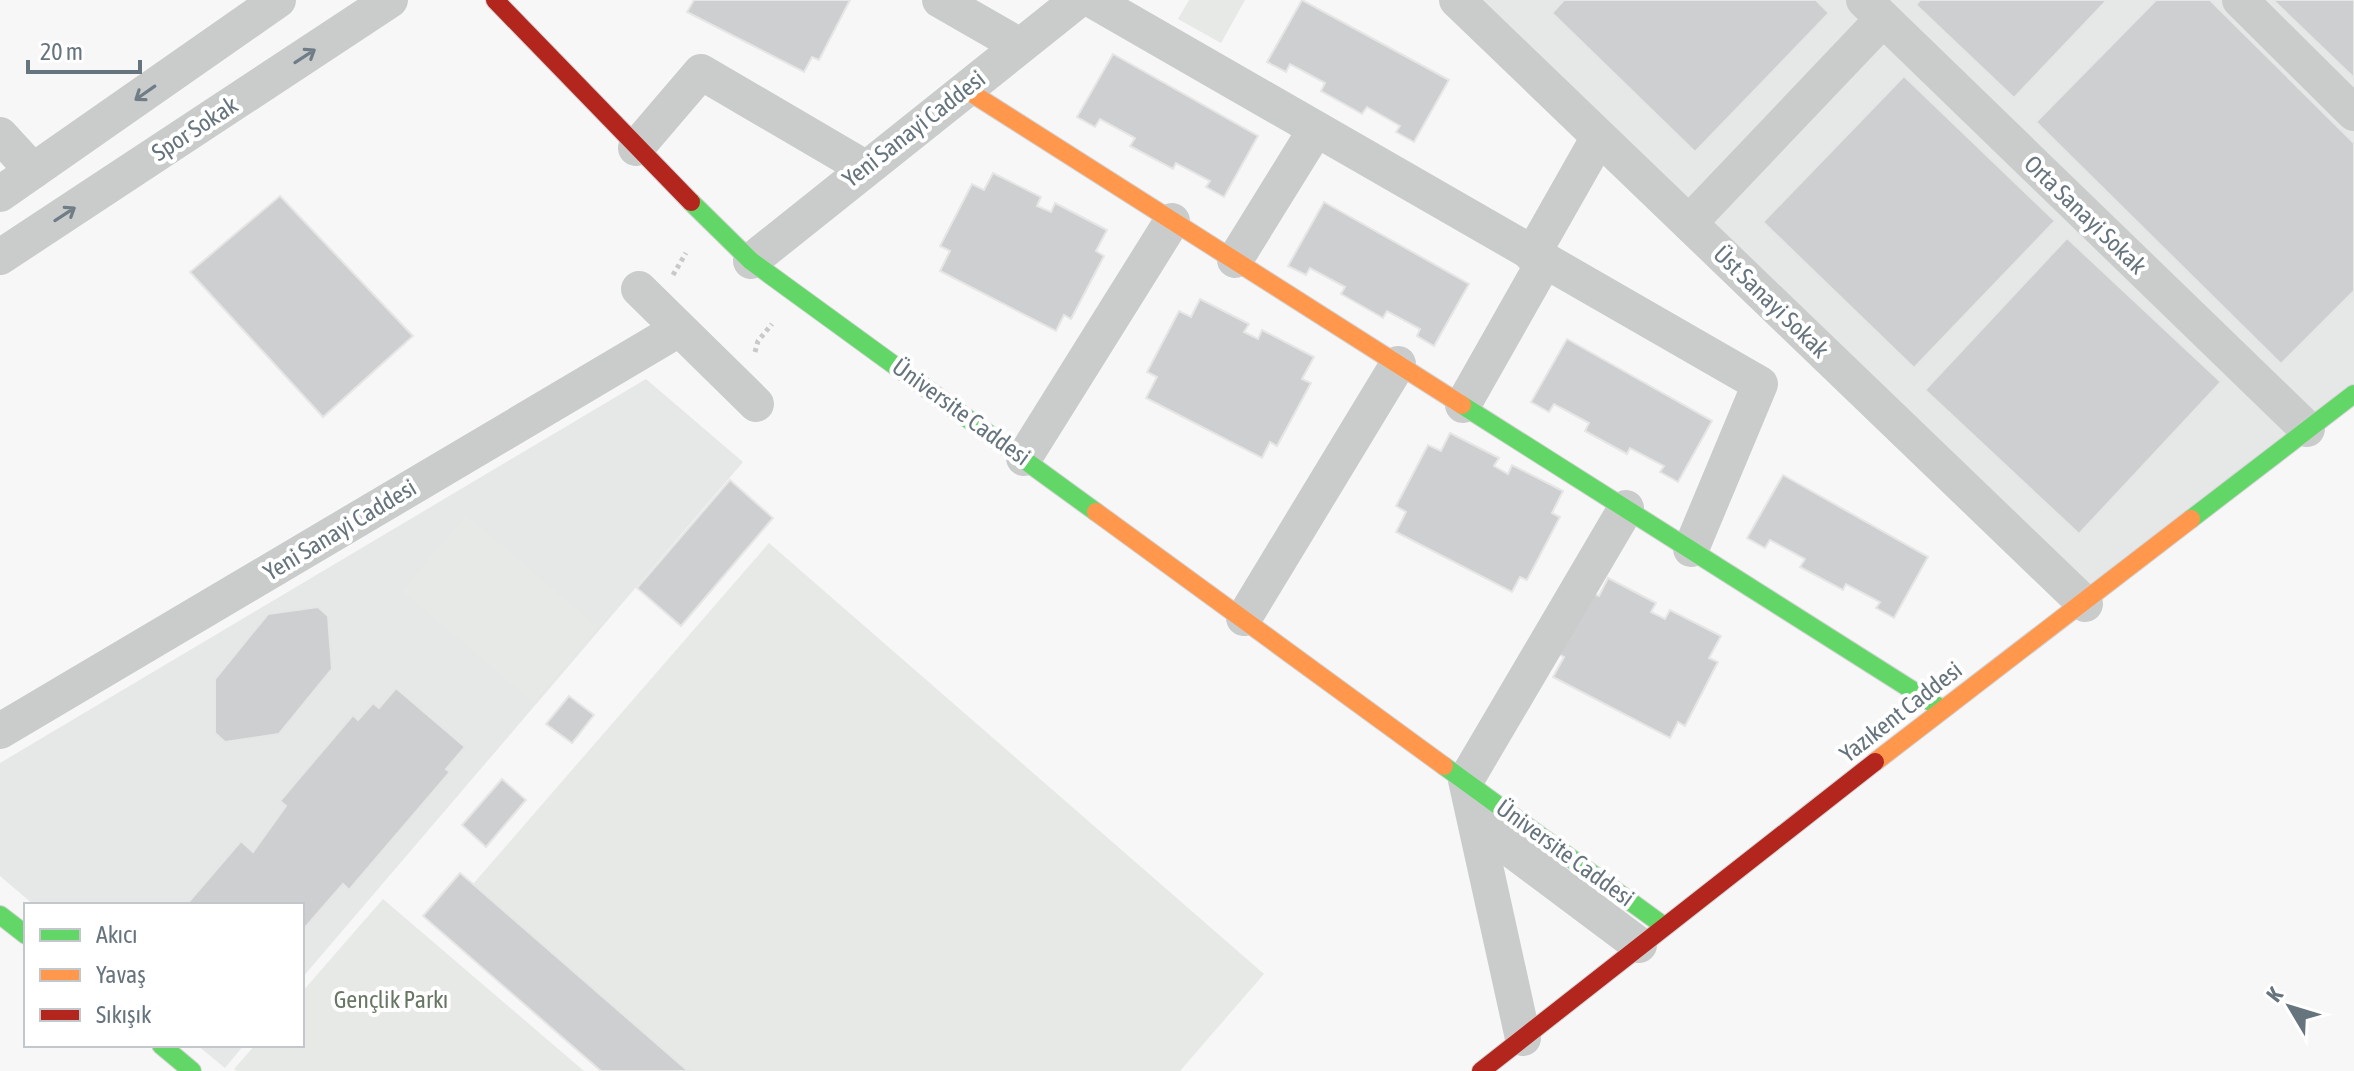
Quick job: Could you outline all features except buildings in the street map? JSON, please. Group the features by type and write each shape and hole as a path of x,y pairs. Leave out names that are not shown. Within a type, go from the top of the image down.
{"street":[{"path":"0,194 278,0"},
{"name":"Spor Sokak","path":"0,257 390,0"},
{"name":"Üniversite Caddesi","path":"495,0 636,148 751,261 1466,780 1652,936"},
{"path":"940,0 1020,46"},
{"name":"Yeni Sanayi Caddesi","path":"751,261 1078,0"},
{"path":"1092,0 1760,384 1691,549"},
{"name":"Üst Sanayi Sokak","path":"1457,0 2085,604"},
{"path":"2240,0 2354,113"},
{"path":"1689,223 1874,10"},
{"name":"Orta Sanayi Sokak","path":"1874,10 2307,429"},
{"path":"636,148 701,72 865,168"},
{"path":"965,89 1942,709"},
{"path":"1235,260 1316,129"},
{"path":"0,135 33,171"},
{"path":"1463,405 1599,137"},
{"path":"1024,458 1172,221"},
{"path":"639,289 756,404"},
{"name":"Yeni Sanayi Caddesi","path":"0,731 679,329"},
{"path":"1244,618 1398,364"},
{"name":"Yazıkent Caddesi","path":"1481,1071 1942,709 2085,604 2354,394"},
{"path":"1466,780 1626,508"},
{"name":"Üniversite Caddesi","path":"1466,780 1523,1038"},
{"name":"Üniversite Caddesi","path":"1476,823 1652,936"},
{"path":"0,915 24,933"},
{"path":"163,1047 192,1071"}],"path":[{"path":"639,289 670,279 686,256 688,233 681,193"},
{"path":"756,404 754,357 766,328 780,319 827,315"}],"shaded area":[{"path":"1457,0 2354,0 2354,394 2085,604"},
{"path":"646,379 743,462 304,976 304,903 32,903 0,876 0,763"},
{"path":"199,1047 242,1047 225,1068"}],"green space":[{"path":"1189,0 1245,0 1221,43 1178,19"},
{"path":"466,515 598,627 534,703 402,591"},
{"path":"769,543 1264,974 1180,1071 688,1071 473,884"},
{"name":"Gençlik Parkı","path":"383,899 584,1071 234,1069 253,1047 304,1047 304,990"}],"traffic: fast":[{"path":"691,202 751,261 1096,512"},
{"path":"2191,519 2354,394"},
{"path":"1462,405 1942,709"},
{"path":"1444,766 1664,926"},
{"path":"0,915 24,933"},
{"path":"163,1047 192,1071"}],"traffic: slow":[{"path":"965,89 1462,405"},
{"path":"1096,512 1444,766"},
{"path":"1875,762 2191,519"}],"traffic: jam":[{"path":"495,0 691,202"},
{"path":"1481,1071 1875,762"}]}
